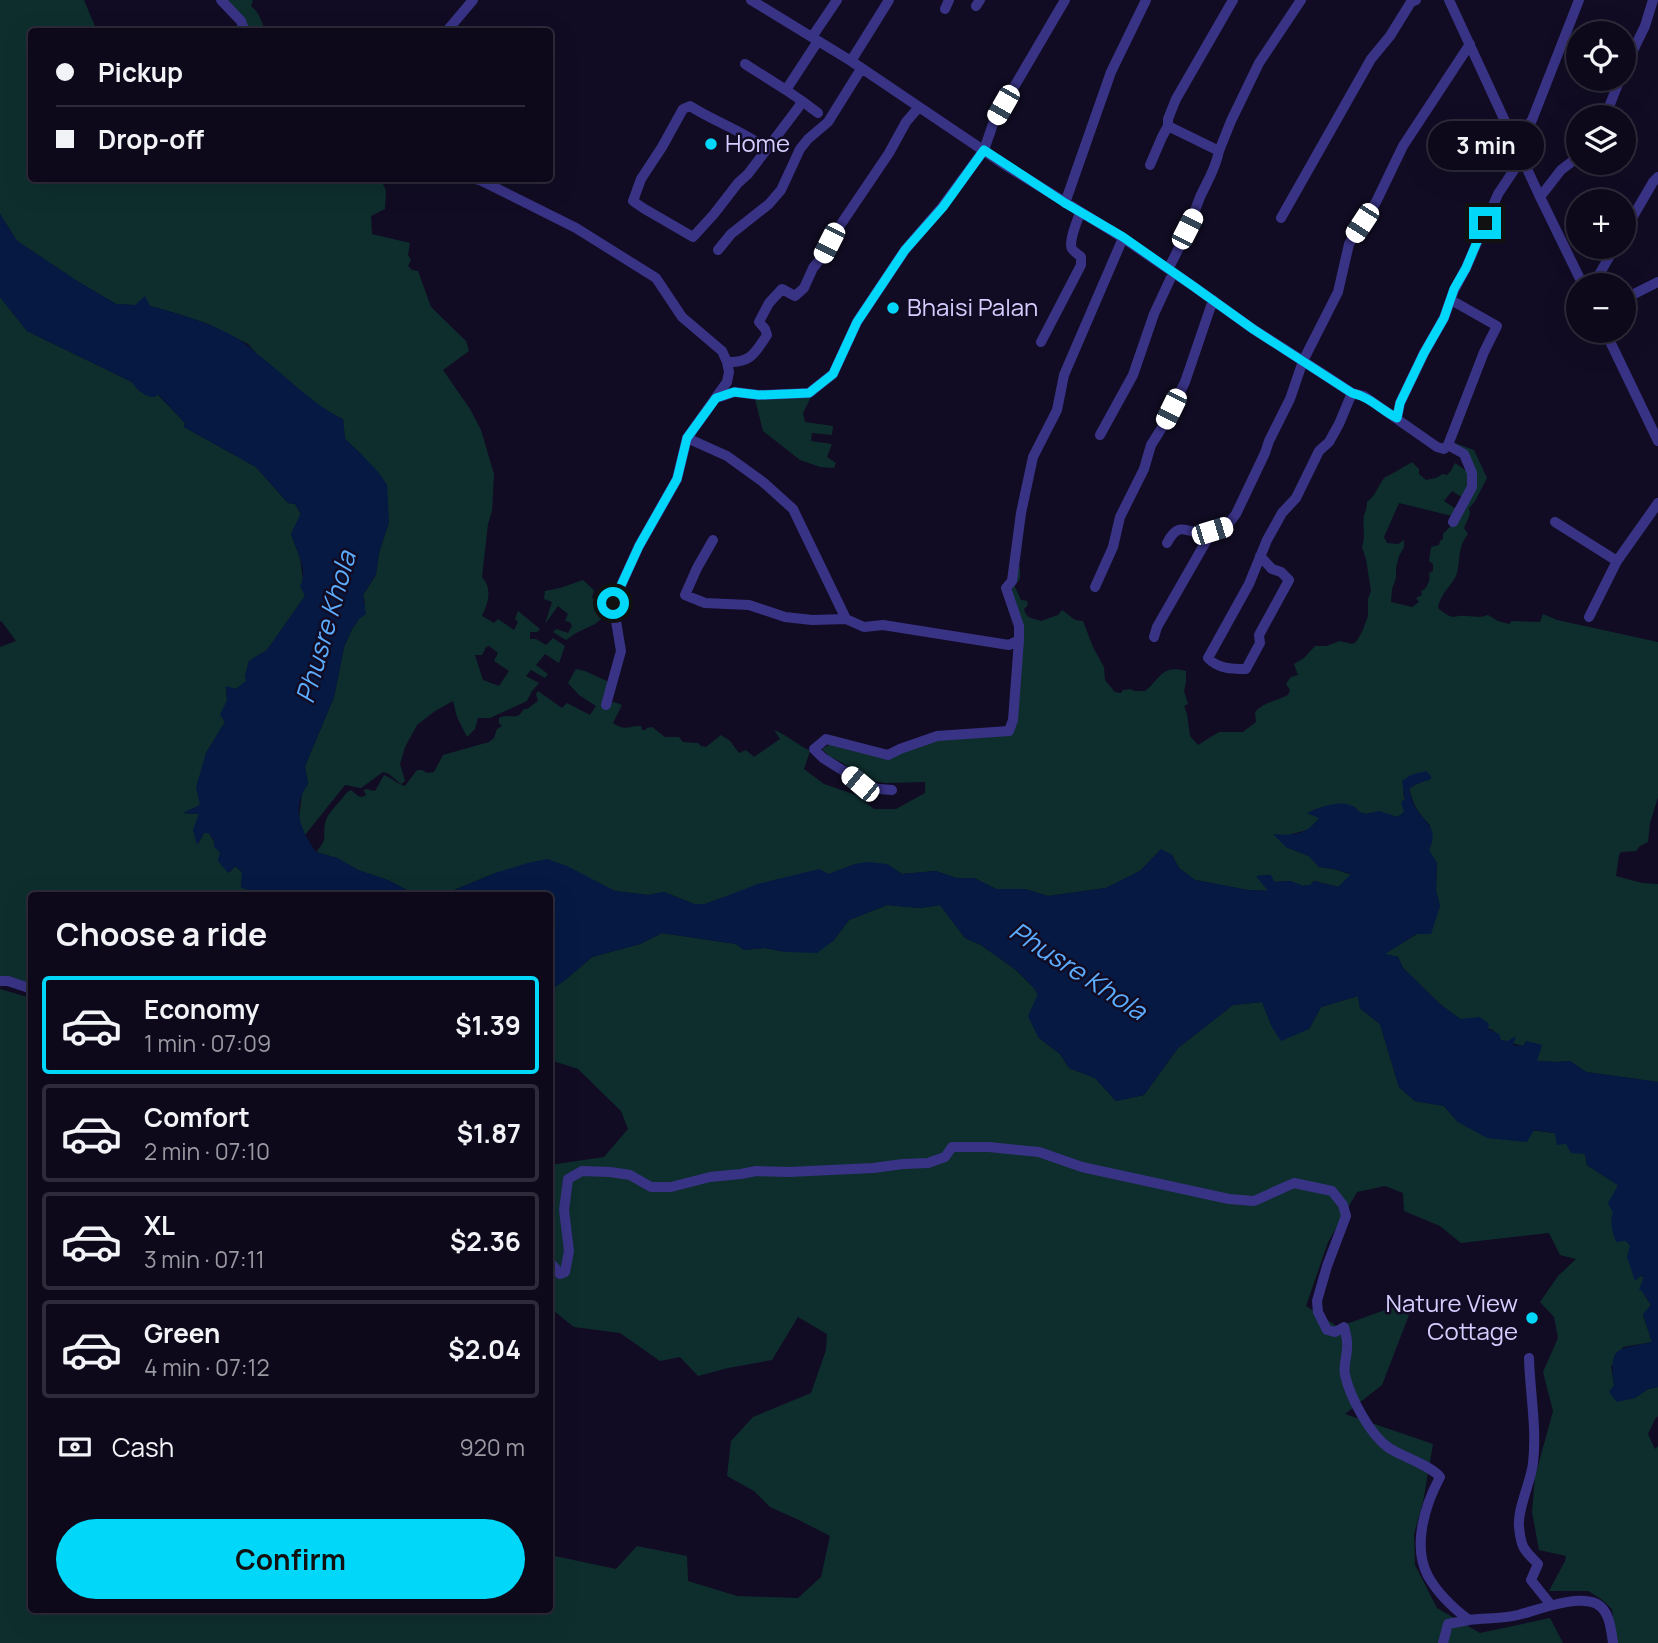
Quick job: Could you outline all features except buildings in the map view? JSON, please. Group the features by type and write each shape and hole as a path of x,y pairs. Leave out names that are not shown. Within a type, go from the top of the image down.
{"street":[{"path":"221,0 241,21 244,28"},
{"path":"449,28 473,0"},
{"path":"751,0 766,4 1065,203 1123,237 1253,329 1352,393 1364,396 1437,447 1444,449 1497,326 1451,300"},
{"path":"786,90 837,0"},
{"path":"851,61 889,0"},
{"path":"716,398 734,392 759,395 809,393 833,374 857,322 898,260 943,207 984,150 994,121 1065,0"},
{"path":"1065,203 1111,72 1146,0"},
{"path":"1150,165 1176,99 1233,0"},
{"path":"1100,435 1133,375 1178,250 1239,105 1259,63 1301,0"},
{"path":"1281,218 1371,59 1390,36 1411,2 1416,0"},
{"path":"1449,0 1577,273"},
{"path":"1516,144 1532,120 1579,0"},
{"path":"1636,44 1653,0"},
{"path":"1167,543 1173,532 1179,529 1204,536 1226,527 1236,514 1290,399 1303,361 1338,292 1349,244 1376,202 1404,146 1470,44"},
{"path":"745,64 818,113"},
{"path":"718,250 731,234 769,204 781,190 800,149 828,122 861,69"},
{"path":"767,149 743,133 690,106 683,108 641,179 634,201 693,237 748,174 767,149 802,101"},
{"path":"727,362 741,363 758,351 766,335 765,329 759,323 769,303 782,289 795,296 804,288 839,227 889,153 906,122 919,107"},
{"path":"1168,125 1219,151"},
{"path":"1397,418 1400,403 1444,318 1498,194 1522,158"},
{"path":"1540,197 1566,166"},
{"path":"1636,212 1658,177"},
{"path":"484,182 576,228 656,278 682,317 722,351 727,362 727,382 687,438 677,479 639,546 613,603 621,651 606,705"},
{"path":"1041,342 1081,265 1081,257 1070,245 1080,212"},
{"path":"892,790 860,784 823,758 814,748 826,739 888,755 900,748 937,736 1009,731 1013,720 1019,626 1006,588 1012,580 1021,513 1033,457 1057,410 1064,375 1123,237"},
{"path":"1636,293 1658,282"},
{"path":"1096,587 1113,547 1120,517 1144,469 1151,445 1185,382 1213,300"},
{"path":"1611,343 1658,442"},
{"path":"1261,556 1272,569 1281,572 1289,580 1259,635 1261,643 1246,669 1214,665 1208,658 1249,584 1267,540 1282,513 1296,498 1320,451 1329,442 1352,393"},
{"path":"687,438 727,456 763,482 793,509 846,619"},
{"path":"1448,444 1464,454 1472,473 1472,487 1453,522"},
{"path":"1589,617 1617,561 1658,503"},
{"path":"1555,522 1617,561"},
{"path":"1154,637 1157,627 1212,531"},
{"path":"713,540 685,595 705,603 748,606 785,617 812,620 846,619 864,627 883,625 1009,646 1019,640"},
{"path":"0,981 28,988"},
{"path":"553,1266 560,1274 565,1272 569,1251 564,1210 568,1179 582,1171 610,1171 630,1175 651,1187 671,1187 710,1177 756,1171 789,1172 928,1163 946,1157 952,1147 973,1147 1040,1152 1082,1167 1228,1199 1254,1201 1294,1183 1332,1191 1343,1205 1346,1216 1327,1266 1317,1301 1318,1312 1326,1330 1335,1332 1344,1327 1348,1346 1344,1373 1357,1407 1372,1431 1387,1447 1434,1470 1440,1477 1432,1491 1421,1530 1423,1559 1427,1575 1449,1604 1469,1620"},
{"path":"1529,1358 1534,1414 1533,1464 1518,1523 1522,1547 1538,1564 1531,1580 1552,1605"},
{"path":"1443,1643 1448,1625 1517,1615 1582,1600 1598,1605 1606,1614 1613,1643"}],"green space":[{"path":"0,0 84,0 96,28 28,28 28,182 382,182 386,191 385,209 371,216 372,234 410,243 408,255 411,260 408,266 418,271 431,307 466,341 469,351 443,370 481,430 494,474 492,511 482,577 488,596 482,616 494,623 498,619 514,630 518,622 515,619 518,611 540,629 530,632 530,639 536,639 546,645 553,638 565,646 559,663 545,654 536,665 548,674 545,678 531,670 526,676 539,683 527,701 490,718 478,718 475,729 467,737 453,701 435,711 417,725 405,747 400,764 405,781 401,784 383,772 361,788 345,785 305,835 299,820 302,792 308,784 305,766 334,697 344,647 359,619 365,602 363,595 376,575 379,553 389,522 363,456 345,439 343,419 309,398 248,344 208,324 182,315 150,306 116,304 17,241 0,214","holes":["489,646 498,653 494,661 509,671 499,686 483,680 475,655 482,655"]},
{"path":"226,0 253,0 251,6 259,15 264,28 248,28"},
{"path":"0,297 27,331 132,382 139,391 157,394 185,423 184,427 256,467 288,503 295,504 301,514 291,534 300,558 305,596 267,650 249,661 245,676 247,681 236,689 226,687 227,701 221,714 225,722 206,753 200,805 184,813 199,814 198,844 204,833 209,833 229,873 235,866 243,873 241,887 253,892 28,892 28,985 0,978 0,647 16,641 0,621"},
{"path":"811,397 803,413 805,422 833,426 832,435 812,433 811,441 832,444 827,457 836,463 834,468 820,467 800,460 763,431 755,399"},
{"path":"1452,442 1474,450 1487,478 1469,508 1470,514 1464,528 1468,534 1461,548 1457,573 1441,598 1438,608 1453,617 1488,615 1509,624 1512,621 1540,622 1543,614 1557,620 1658,642 1658,797 1650,823 1648,842 1636,851 1621,852 1616,876 1658,884 1658,1082 1586,1072 1570,1061 1536,1061 1523,1046 1501,1040 1493,1030 1460,1019 1440,1004 1403,968 1398,957 1384,954 1417,934 1440,907 1436,890 1437,863 1428,850 1430,825 1416,808 1409,788 1427,779 1426,771 1403,792 1404,813 1397,817 1375,812 1366,814 1349,806 1326,806 1308,813 1320,817 1310,829 1289,835 1286,847 1309,856 1319,867 1352,875 1339,887 1314,881 1303,886 1290,881 1274,882 1270,875 1257,876 1269,891 1195,880 1179,868 1172,855 1161,850 1140,871 1106,888 1048,896 1025,889 996,889 974,878 956,878 936,871 902,874 887,864 855,864 829,874 774,880 705,904 694,904 664,892 648,895 615,891 598,883 498,872 449,892 411,892 337,858 316,852 324,839 327,818 349,791 362,797 366,795 366,789 375,791 384,775 405,786 417,770 434,772 443,755 489,742 502,726 499,718 515,716 527,709 538,701 538,691 562,708 567,703 590,715 596,706 579,695 568,683 576,669 609,682 609,703 622,705 613,723 617,726 641,726 642,730 652,727 665,737 679,737 683,742 698,743 706,747 721,735 730,741 739,753 746,750 754,757 780,739 774,730 810,751 804,769 824,784 856,795 874,809 896,809 925,793 925,782 885,783 862,779 822,749 832,743 888,756 943,737 1011,735 1020,683 1012,589 1013,581 1020,565 1020,578 1018,582 1014,582 1021,600 1027,601 1028,605 1024,609 1026,615 1041,621 1058,615 1062,610 1075,620 1083,621 1104,667 1105,680 1115,692 1131,689 1145,691 1167,671 1186,671 1184,691 1188,704 1184,706 1190,736 1198,745 1219,732 1243,732 1256,722 1255,712 1288,695 1290,690 1286,684 1291,677 1298,675 1294,664 1315,646 1326,646 1340,641 1352,644 1362,632 1368,616 1371,591 1362,547 1364,515 1367,502 1385,477 1412,462 1426,480 1436,478 1447,475 1455,463 1468,472 1471,479 1463,498 1452,491 1444,501 1456,509 1452,516 1399,503 1384,537 1387,543 1398,544 1404,540 1391,602 1412,607 1419,602 1416,598 1422,595 1421,591 1429,582 1429,573 1433,571 1433,564 1429,561 1431,547 1439,545 1443,539 1443,534 1451,526 1475,481"},
{"path":"583,580 594,590 592,598 612,610 595,624 566,640 553,632 556,629 568,633 572,626 565,621 568,614 558,606 545,624 552,602 544,599 545,591"},
{"path":"887,905 920,908 940,905 965,938 981,945 1016,970 1033,987 1038,994 1038,1037 1060,1054 1069,1068 1095,1078 1116,1101 1144,1095 1178,1048 1233,1005 1262,1002 1272,1027 1309,1029 1321,1007 1358,996 1360,1008 1380,1024 1399,1087 1415,1101 1444,1106 1458,1122 1555,1133 1566,1144 1585,1154 1587,1165 1618,1185 1613,1213 1630,1246 1636,1280 1640,1276 1644,1277 1643,1292 1651,1305 1643,1315 1652,1342 1623,1347 1611,1367 1614,1385 1635,1398 1648,1389 1658,1387 1658,1416 1648,1434 1655,1449 1658,1446 1658,1643 1617,1643 1612,1609 1601,1599 1588,1591 1549,1591 1566,1556 1539,1550 1532,1512 1535,1477 1553,1411 1543,1372 1558,1338 1554,1317 1540,1302 1558,1276 1576,1259 1560,1255 1549,1233 1461,1243 1440,1226 1404,1211 1403,1193 1385,1186 1357,1192 1328,1242 1306,1306 1338,1327 1407,1302 1414,1302 1382,1385 1345,1414 1433,1444 1423,1502 1414,1534 1415,1565 1437,1608 1480,1633 1550,1618 1563,1643 0,1643 0,989 28,997 28,1613 553,1613 553,1556 616,1569 637,1546 687,1556 688,1581 737,1596 798,1598 821,1577 830,1536 770,1507 754,1491 727,1476 731,1441 753,1417 811,1393 826,1350 827,1334 798,1317 772,1360 698,1376 680,1357 660,1361 620,1333 574,1327 553,1310 553,1165 604,1157 628,1129 621,1111 578,1069 553,1061 553,988 592,957 640,944 662,933 736,944 744,950 765,948 786,952 833,941 849,920"}],"water":[{"name":"Phusre Khola","path":"0,214 17,241 77,281 116,304 135,305 145,296 150,306 222,330 247,345 310,398 343,419 345,439 379,473 387,485 389,522 379,553 376,574 363,595 366,614 352,629 344,647 334,697 305,766 308,784 300,802 300,819 316,852 337,858 411,892 253,892 241,887 242,872 235,866 228,873 218,861 220,852 214,847 214,840 209,833 204,833 197,845 193,830 199,814 183,813 200,805 196,787 206,753 225,722 220,714 227,701 226,686 236,689 246,681 249,661 267,650 305,596 300,586 302,567 291,534 301,513 295,504 288,503 256,467 184,427 185,423 158,394 151,397 144,394 132,382 27,331 0,297"},
{"name":"Phusre Khola","path":"1426,771 1431,779 1409,789 1415,807 1432,832 1429,850 1437,863 1436,890 1440,906 1431,934 1416,934 1385,954 1398,957 1403,968 1440,1004 1460,1019 1480,1017 1489,1024 1488,1029 1499,1034 1501,1040 1508,1041 1516,1036 1513,1045 1523,1046 1526,1041 1542,1045 1537,1061 1570,1061 1586,1072 1658,1082 1658,1387 1648,1389 1635,1398 1617,1402 1609,1392 1614,1385 1613,1362 1618,1351 1652,1342 1643,1314 1651,1305 1639,1290 1644,1277 1640,1276 1635,1281 1627,1257 1630,1246 1626,1241 1616,1242 1612,1228 1613,1213 1608,1203 1618,1185 1587,1165 1585,1154 1571,1153 1566,1144 1557,1145 1555,1133 1534,1130 1527,1142 1487,1138 1458,1122 1444,1106 1415,1101 1399,1087 1380,1024 1360,1008 1358,996 1321,1007 1309,1029 1281,1041 1262,1002 1233,1005 1178,1048 1144,1095 1116,1101 1095,1078 1069,1068 1060,1054 1038,1037 1028,1016 1038,994 1033,987 1016,970 981,945 965,938 940,905 920,908 887,905 849,920 833,941 817,953 765,948 744,950 736,944 662,933 640,944 592,957 553,988 553,892 449,892 498,872 547,859 567,866 615,891 648,895 664,892 694,904 705,904 758,884 819,869 829,874 867,862 887,864 902,874 936,871 956,878 974,878 996,889 1025,889 1048,896 1106,888 1140,871 1161,849 1172,855 1179,868 1195,880 1268,891 1256,876 1271,875 1274,882 1290,881 1303,886 1314,881 1338,887 1351,874 1319,867 1309,856 1286,847 1273,834 1287,835 1304,831 1319,818 1307,813 1334,804 1348,804 1367,814 1379,811 1398,817 1404,812 1401,802 1405,799 1402,781"}],"place":[{"name":"Home","path":"711,144"},
{"name":"Bhaisi Palan","path":"893,308"},
{"name":"Nature View Cottage","path":"1532,1318"}],"route":[{"path":"613,603 639,546 677,479 687,438 716,398 734,392 759,395 809,393 833,374 857,322 905,250 943,207 984,150 1123,237 1253,329 1352,393 1364,396 1397,418 1400,403 1444,318 1454,289 1485,223"}]}
